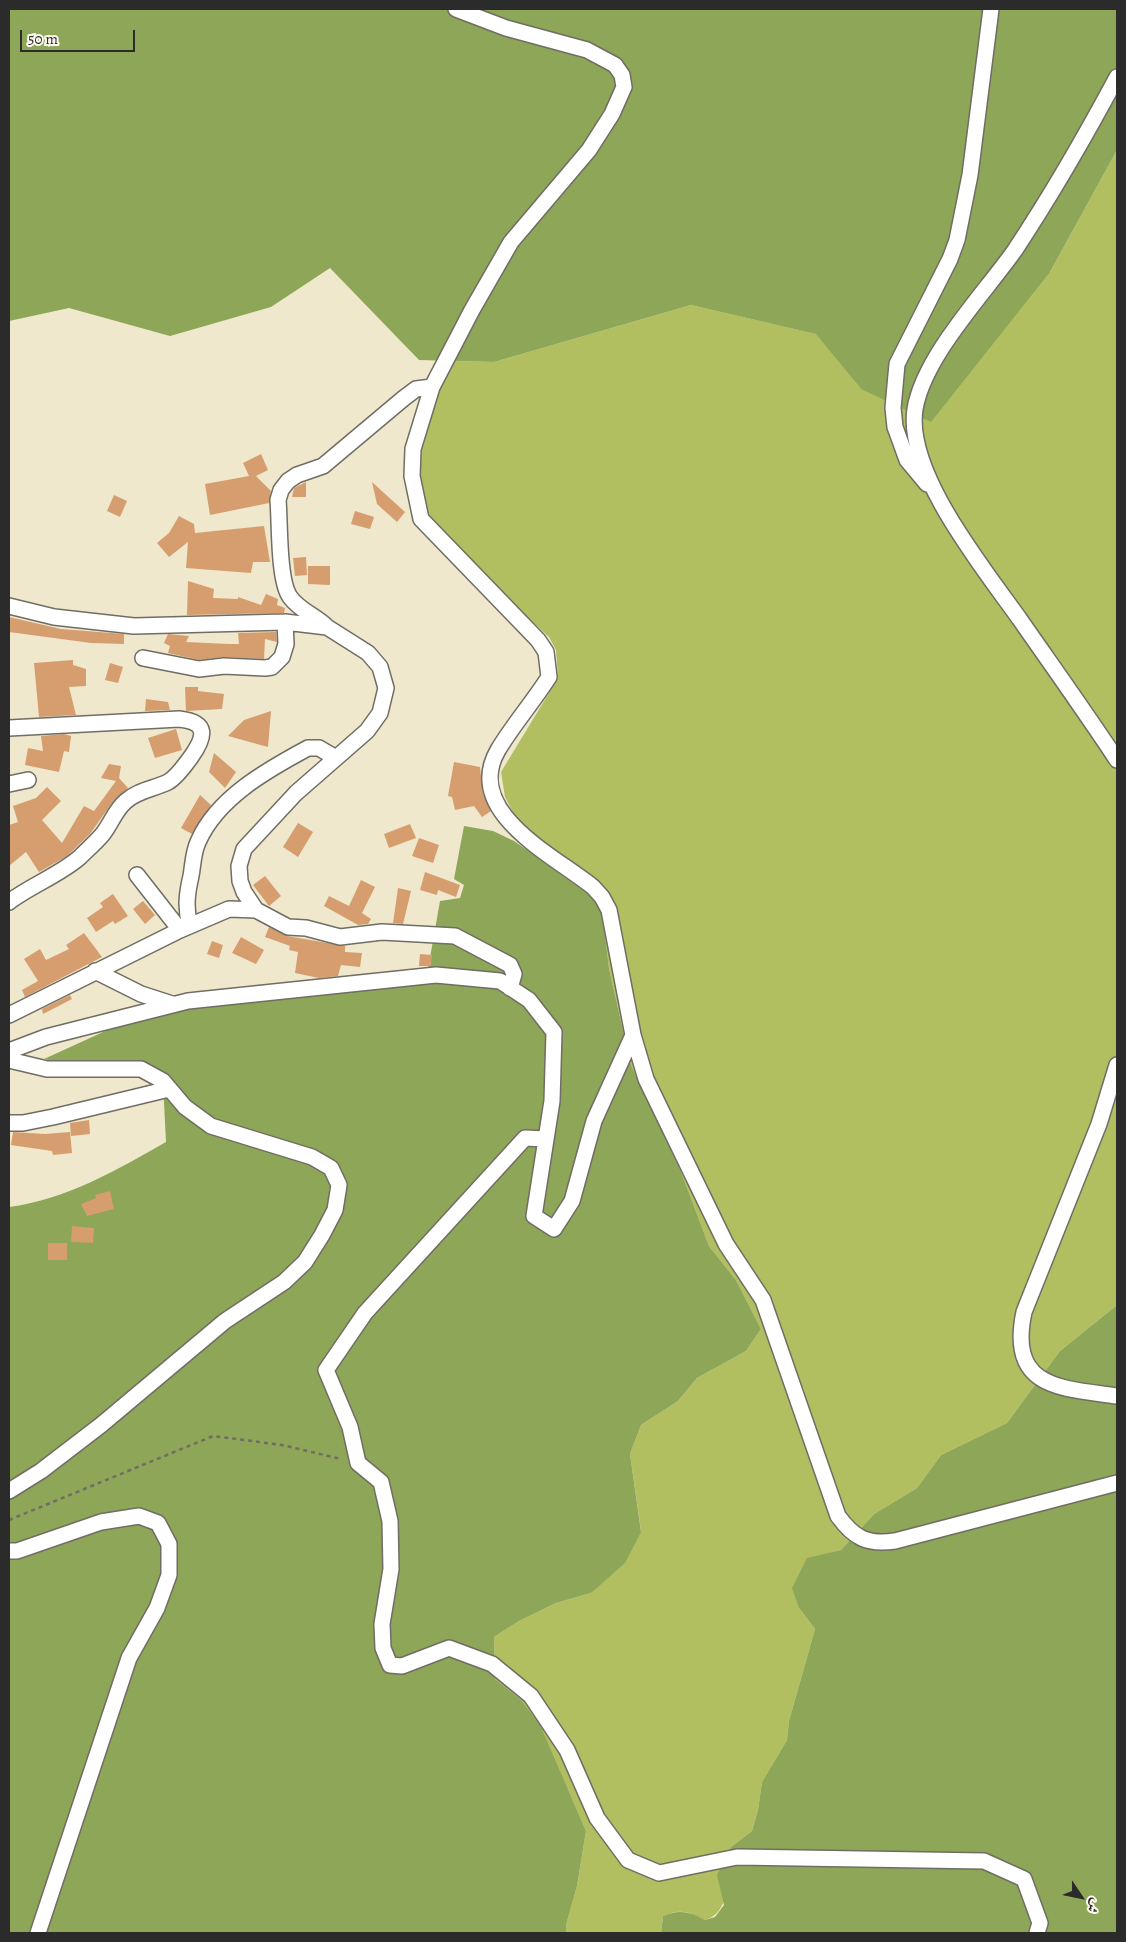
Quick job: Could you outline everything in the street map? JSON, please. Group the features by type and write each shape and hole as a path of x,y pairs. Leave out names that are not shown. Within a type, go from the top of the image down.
{"street":[{"path":"456,9 506,28 580,48 601,56 615,66 622,75 624,87 612,114 589,150 511,242 432,386 412,449 412,476 421,520 538,640 546,652 549,677 498,750 493,764 491,786 494,798 515,830 574,872 602,897 609,910 633,1035 646,1079 726,1244 763,1300 838,1516 848,1530 862,1539 879,1543 895,1541 1117,1483"},
{"path":"991,9 970,175 957,240 950,259 897,364 894,408 895,427 907,460 940,501 1117,760"},
{"path":"940,501 928,477 916,439 915,412 920,392 949,340 1030,227 1117,77"},
{"path":"256,910 248,899 240,881 239,860 244,848 296,794 367,731 380,713 386,688 380,667 368,653 327,627 298,605 287,591 282,570 279,506 281,490 288,481 297,475 323,466 384,412 410,393 416,389 432,386"},
{"path":"9,606 54,618 134,626 285,622 327,627"},
{"path":"143,658 199,669 224,666 265,668 278,663 282,658 286,644 285,622"},
{"path":"9,728 179,719 191,720 199,724 202,731 201,741 195,751 174,777 127,800 119,808 102,835 78,858 9,902"},
{"path":"185,927 187,894 194,855 200,837 210,822 243,789 308,748 319,748 336,758"},
{"path":"9,784 28,780"},
{"path":"137,875 185,927"},
{"path":"9,1015 185,927 230,909 256,910 288,927 306,928 340,937 376,932 455,936 510,965 514,974 510,988"},
{"path":"95,971 141,994 173,1004"},
{"path":"9,1051 46,1037 173,1004 436,975 500,981 529,1000 554,1032 552,1101 534,1216 554,1229 572,1201 594,1122 633,1035"},
{"path":"9,1060 48,1069 141,1069 162,1081 185,1108 211,1126 289,1148 312,1157 330,1168 339,1185 335,1210 305,1262 284,1282 225,1321 100,1425 41,1471 9,1491"},
{"path":"1117,1065 1099,1124 1024,1312 1020,1344 1022,1356 1029,1367 1054,1385 1117,1396"},
{"path":"9,1123 23,1123 53,1117 169,1089"},
{"path":"546,1139 525,1138 365,1313 326,1370 350,1427 358,1463 381,1482 390,1521 391,1569 382,1624 383,1648 390,1665 402,1666 449,1648 492,1664 531,1696 567,1750 597,1818 628,1860 659,1873 737,1857 984,1861 1024,1879 1040,1923 1037,1933"},
{"path":"9,1551 17,1551 101,1522 139,1516 158,1523 169,1544 169,1576 157,1608 128,1658 38,1933"}],"path":[{"path":"9,1520 213,1436 282,1444 358,1463"}],"green space":[{"path":"9,9 1117,9 1117,150 1050,272 931,422 861,389 816,334 691,305 494,362 419,360 330,268 271,307 170,336 69,308 9,321"},
{"path":"1117,150 1117,1305 1060,1351 1007,1423 941,1455 917,1488 874,1514 841,1550 807,1559 799,1608 815,1629 789,1721 787,1740 762,1782 758,1810 752,1831 731,1847 727,1890 720,1909 714,1916 705,1920 685,1912 675,1912 663,1916 661,1933 566,1933 566,1925 577,1886 586,1831 569,1792 520,1699 495,1679 494,1637 519,1621 556,1603 591,1593 641,1531 630,1454 641,1425 678,1401 697,1378 746,1351 761,1329 736,1280 709,1246 681,1172 631,1065 609,969 605,934 519,824 505,797 501,772 558,678 556,650 549,637 483,576 430,520 418,486 419,451 439,383 455,361 494,362 691,305 817,334 861,389 1050,272"},
{"path":"464,826 493,831 514,841 584,889 600,908 609,969 631,1065 681,1172 709,1246 736,1280 761,1329 746,1351 697,1378 678,1401 641,1425 630,1454 641,1532 625,1563 591,1593 556,1603 519,1621 494,1637 495,1679 520,1699 540,1725 586,1831 577,1886 566,1925 566,1933 9,1933 9,1207 50,1198 70,1191 110,1173 166,1142 163,1083 44,1059 125,1022 227,997 428,969 440,901 460,898 464,885 454,879"},
{"path":"1117,1305 1117,1933 661,1933 663,1916 685,1912 705,1920 715,1917 724,1905 717,1875 731,1847 752,1831 758,1810 762,1782 787,1740 789,1721 815,1629 799,1608 792,1588 807,1558 841,1550 874,1514 917,1488 941,1455 1007,1423 1060,1351"}],"building":[{"path":"261,454 268,470 256,476 271,491 269,503 210,515 205,484 249,476 243,463"},
{"path":"306,482 306,497 292,497 294,488"},
{"path":"372,482 405,512 397,522 377,504"},
{"path":"114,495 127,501 120,517 107,511"},
{"path":"355,511 374,517 370,529 351,524"},
{"path":"179,516 194,524 195,533 264,526 270,562 253,562 251,573 186,568 188,542 169,557 157,543 169,533"},
{"path":"306,557 307,575 295,576 293,558"},
{"path":"308,566 330,566 330,585 308,584"},
{"path":"188,581 214,589 213,598 238,599 238,597 261,605 266,594 278,599 277,605 285,608 284,613 187,615"},
{"path":"9,617 61,629 124,634 124,644 91,643 9,632"},
{"path":"276,632 277,642 265,639 264,659 224,657 199,660 168,653 170,646 164,643 168,634 189,636 186,642 239,644 238,633"},
{"path":"73,660 73,665 86,669 86,686 69,687 76,715 39,717 34,663"},
{"path":"110,663 123,667 118,683 105,680"},
{"path":"185,687 198,687 198,691 224,694 222,709 186,711"},
{"path":"146,699 168,702 170,710 145,711"},
{"path":"271,711 268,747 228,736 244,720"},
{"path":"176,729 182,750 155,758 148,738"},
{"path":"64,734 71,736 69,752 64,751 59,772 25,765 28,748 43,751 41,736"},
{"path":"214,753 236,772 225,788 209,772"},
{"path":"454,762 480,767 483,794 491,811 482,817 474,806 455,810 452,797 448,796"},
{"path":"109,764 121,766 119,778 128,788 112,803 90,834 67,856 39,872 26,852 9,866 9,825 18,822 13,806 36,798 47,787 61,801 42,820 62,843 84,806 94,811 116,781 101,778"},
{"path":"200,795 211,805 192,834 181,828"},
{"path":"298,823 313,832 298,857 283,847"},
{"path":"410,824 416,838 389,848 384,834"},
{"path":"419,838 439,845 433,863 412,856"},
{"path":"425,872 460,885 456,897 438,890 437,895 420,890"},
{"path":"265,876 281,896 269,906 253,885"},
{"path":"361,880 375,887 362,913 371,919 368,924 358,925 324,906 329,896 349,906"},
{"path":"398,888 411,891 403,924 393,923"},
{"path":"113,894 128,916 115,924 113,921 96,932 87,918 103,907 100,903"},
{"path":"143,901 155,915 145,924 133,909"},
{"path":"269,927 287,936 345,946 345,952 362,953 360,967 341,965 338,976 319,978 295,973 298,952 289,950 290,946 265,937"},
{"path":"84,933 102,957 25,997 22,990 38,981 24,959 40,949 46,960 69,949 66,945"},
{"path":"241,937 264,950 256,964 232,953"},
{"path":"212,941 223,945 219,958 207,954"},
{"path":"420,954 432,955 431,966 419,966"},
{"path":"70,995 72,999 43,1014 42,1009"},
{"path":"89,1120 90,1134 71,1136 70,1123"},
{"path":"13,1132 45,1134 70,1132 72,1153 53,1155 52,1151 11,1145"},
{"path":"110,1191 114,1209 87,1216 81,1204 96,1198 95,1195"},
{"path":"72,1226 94,1228 93,1243 71,1242"},
{"path":"48,1243 67,1243 67,1260 48,1260"}]}
